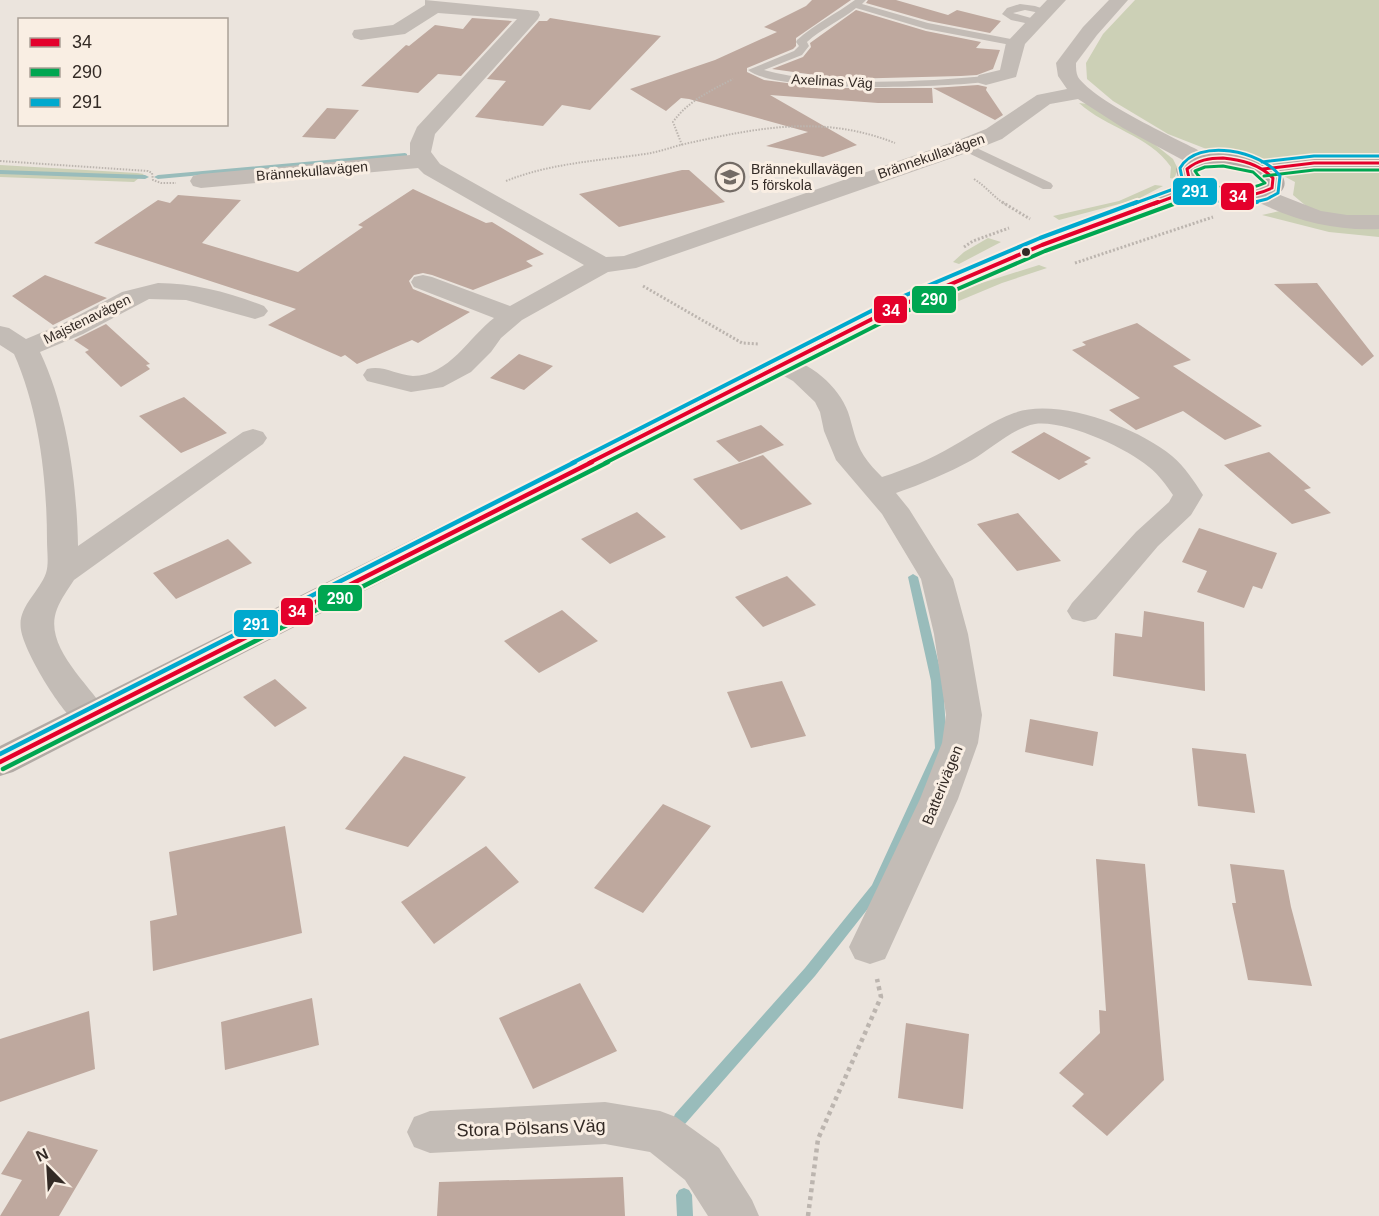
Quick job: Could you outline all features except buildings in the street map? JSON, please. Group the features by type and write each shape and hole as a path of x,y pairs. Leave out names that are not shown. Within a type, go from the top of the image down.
{"main road":[{"path":"1263,169 1274,182 1272,188 1260,194 1230,196 1200,187 1191,182 1186,172 1188,166 1200,160 1232,159 1263,169 1314,163 1379,163"},
{"path":"0,762 773,354 897,307 980,269 1124,213 1200,187"}],"street":[{"path":"1119,0 1066,63 1068,78 1082,92 1123,118 1200,160"},
{"path":"361,34 398,30 434,4 531,15 425,132 419,143 418,153 422,161 432,169 602,265"},
{"name":"Axelinas Väg","path":"986,79 1009,73 1016,43 1044,12 1070,22 1095,26"},
{"name":"Brännekullavägen","path":"377,375 411,384 433,381 461,366 482,346 492,332 513,315 602,265 627,263 964,146 994,134 1044,99 1082,92"},
{"name":"Brännekullavägen","path":"201,181 422,161"},
{"path":"1260,194 1289,210 1322,219 1345,223 1379,222"},
{"path":"423,282 513,315"},
{"name":"Majstenavägen","path":"26,349 87,321 120,302 146,292 166,289 232,302 255,311"},
{"name":"Majstenavägen","path":"0,334 26,349 33,363 47,416 60,483 64,530 62,573"},
{"name":"Batterivägen","path":"773,354 803,375 827,398 834,412 845,450 859,471 894,509 937,579 951,634 964,715 960,743 939,799 870,947"},
{"path":"877,489 927,471 1016,422 1034,416 1076,423 1123,440 1154,456 1174,473 1188,495 1180,508 1147,539 1084,611"},
{"name":"Majstenavägen","path":"90,715 75,698 47,656 37,629 40,609 62,573 253,438"},
{"name":"Stora Pölsans Väg","path":"430,1132 605,1123 660,1132 702,1164 735,1216"}],"lane":[{"name":"Axelinas Väg","path":"753,70 798,53 804,46 801,42 858,2 926,26 1016,43"},
{"name":"Axelinas Väg","path":"753,70 780,78 829,82 924,84 986,79"},
{"path":"964,146 1047,186"}],"path":[{"path":"682,145 673,122 678,113 716,87 753,70"},
{"path":"480,196 502,182 532,171 644,154 750,131 797,125 824,125 871,133 901,146"},
{"path":"0,161 148,171 152,173 153,180 161,183 201,181"},
{"path":"968,176 988,187 995,198 1030,219"},
{"path":"1022,223 1040,216"},
{"path":"1074,263 1212,217"},
{"path":"959,251 973,240 1014,226"},
{"path":"602,265 742,343 773,354"},
{"path":"808,1216 819,1139 881,997 870,947"}],"green space":[{"path":"1135,0 1379,0 1379,237 1329,232 1262,215 1305,205 1293,195 1295,182 1246,156 1209,150 1168,134 1113,101 1087,79 1086,63 1103,34"},
{"path":"1079,103 1088,104 1153,143 1173,159 1178,169 1174,179 1170,178 1171,167 1151,147 1090,112"},
{"path":"0,165 144,174 134,182 0,177"},
{"path":"1155,185 1163,186 1138,199 1059,220 1053,216 1119,201"},
{"path":"988,238 1001,242 959,264 953,262 964,252"},
{"path":"1039,265 1047,268 1002,283 930,313 921,311 969,287"}],"waterway":[{"path":"158,177 405,155"},
{"path":"0,172 145,177"},
{"path":"680,1119 810,972 877,888 941,748 937,681 913,577"},
{"path":"684,1195 685,1216"}],"transit line":[{"name":"291","path":"1223,151 1255,157 1269,164 1280,176 1278,193 1254,203 1229,204 1204,197 1183,183 1180,168 1187,159 1204,152 1223,151"},
{"name":"291","path":"1262,162 1314,156 1379,156"},
{"name":"34","path":"1223,158 1244,161 1262,169 1273,178 1272,188 1251,196 1229,196 1208,190 1189,178 1187,169 1195,163 1223,158"},
{"name":"34","path":"1263,169 1314,163 1379,163"},
{"name":"290","path":"1223,166 1253,172 1265,183 1247,189 1229,189 1203,179 1195,171 1205,167 1223,166"},
{"name":"290","path":"1264,176 1314,170 1379,170"},
{"name":"291","path":"0,754 885,304 1040,238 1198,180"},
{"name":"34","path":"0,762 888,311 1042,245 1200,187"},
{"name":"290","path":"3,769 891,318 1045,251 1202,194"}],"place":[{"name":"Brännekullavägen 5 förskola","path":"730,177"}]}
